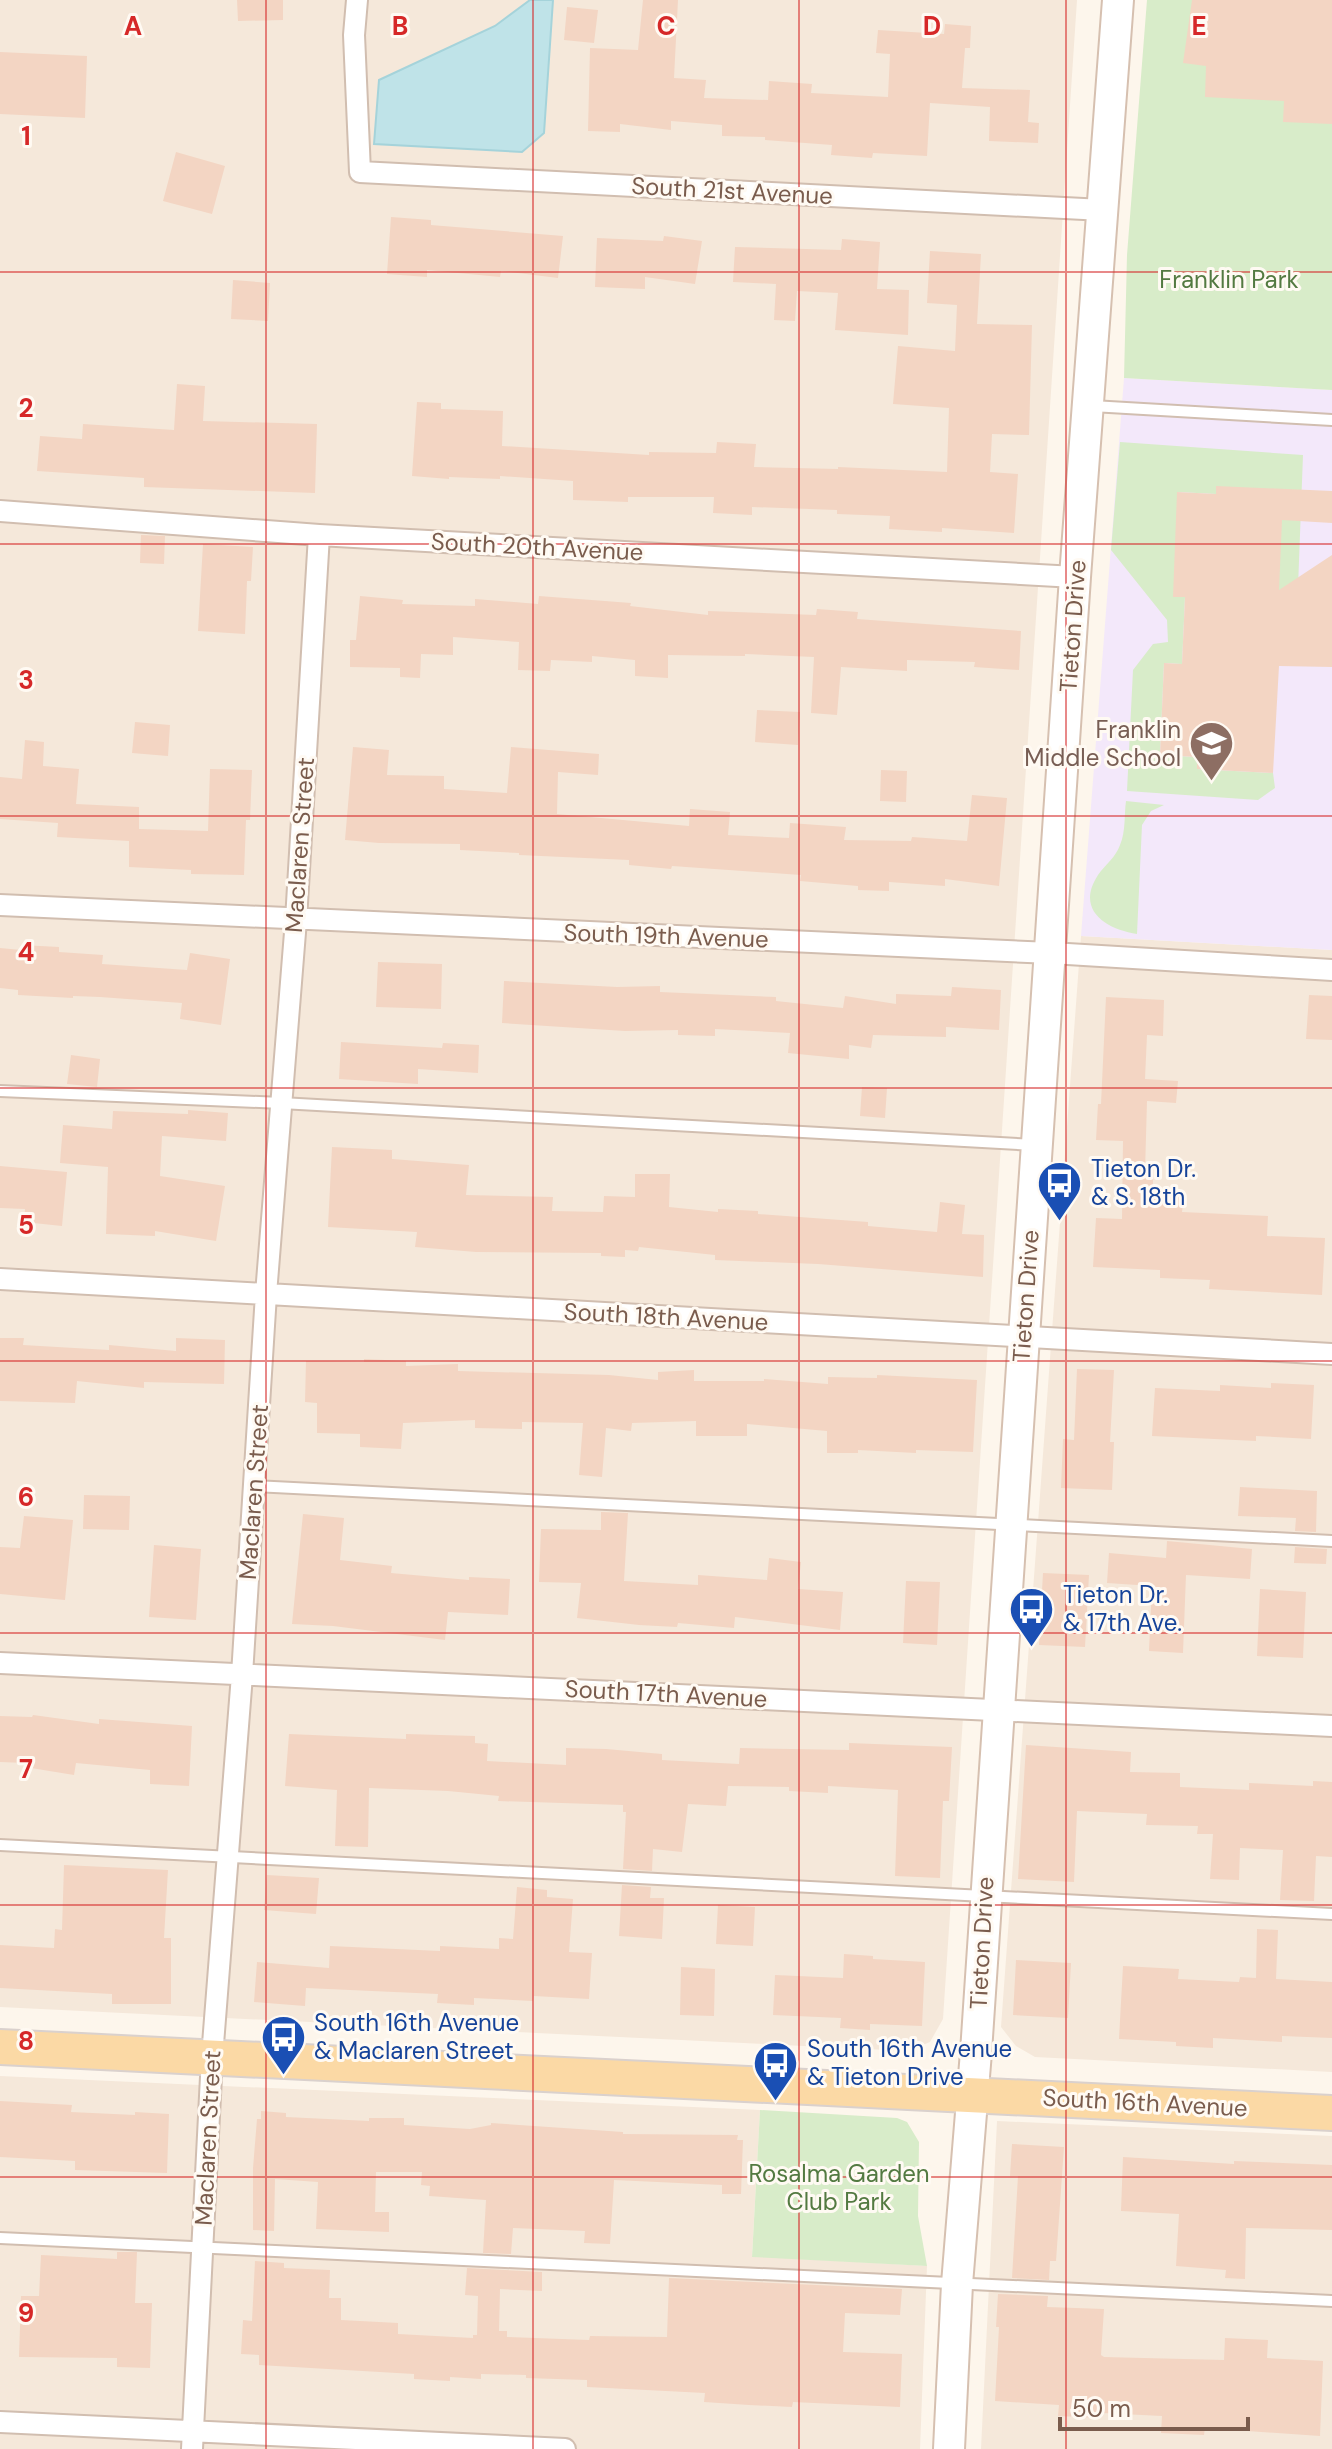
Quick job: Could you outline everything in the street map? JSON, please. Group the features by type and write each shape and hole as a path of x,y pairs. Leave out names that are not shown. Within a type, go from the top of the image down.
{"main road":[{"name":"Tieton Drive","path":"949,2449 957,2284 1118,0"},
{"name":"South 16th Avenue","path":"0,2047 1332,2113"}],"street":[{"name":"South 21st Avenue","path":"357,0 354,35 360,172 1103,210"},
{"name":"South 20th Avenue","path":"0,511 319,535 1075,577"},
{"name":"Maclaren Street","path":"192,2440 212,2057 296,920 319,535"},
{"name":"South 19th Avenue","path":"0,905 1051,953 1332,970"},
{"name":"South 18th Avenue","path":"0,1279 1332,1354"},
{"name":"South 17th Avenue","path":"0,1663 1332,1726"},
{"path":"0,2422 192,2440 565,2449"}],"lane":[{"path":"1090,406 1332,420"},
{"path":"0,1091 281,1103 1037,1145"},
{"path":"254,1486 1332,1541"},
{"path":"0,1845 1332,1914"},
{"path":"0,2238 1332,2301"}],"shaded area":[{"path":"0,0 1077,0 943,2019 930,2042 908,2051 0,2007"},
{"name":"Franklin Middle School","path":"1124,378 1332,390 1332,950 1081,936"},
{"path":"1081,936 1332,950 1332,2072 1035,2057 1016,2046 1001,2027"},
{"path":"0,2076 760,2110 752,2256 927,2266 920,2449 0,2449"},
{"path":"997,2121 1332,2136 1332,2449 981,2449"}],"green space":[{"name":"Franklin Park","path":"1147,0 1332,0 1332,390 1124,378 1127,255"},
{"path":"1120,442 1303,455 1297,614 1278,613 1216,494 1178,492 1174,597 1185,597 1182,664 1164,663 1160,755 1197,757 1197,769 1273,773 1275,788 1258,800 1127,791 1133,670 1153,644 1168,642 1167,620 1111,550"},
{"path":"1126,801 1164,805 1151,811 1142,825 1137,934 1115,928 1097,916 1090,898 1098,875 1120,845"},
{"name":"Rosalma Garden Club Park","path":"760,2110 897,2118 907,2122 919,2142 918,2216 927,2266 752,2257"}],"water":[{"path":"530,0 553,0 544,133 522,152 374,144 379,80 495,26"}],"building":[{"path":"237,0 283,0 283,20 238,21"},
{"path":"643,0 678,0 674,78 706,80 704,98 768,100 769,81 812,84 811,93 888,97 890,54 876,53 878,30 944,34 945,24 971,26 970,48 965,48 962,88 1030,90 1028,122 1039,123 1038,143 989,141 990,107 930,103 927,156 873,153 872,158 831,155 832,145 765,140 765,137 722,136 722,125 671,121 671,130 620,124 620,132 588,131 590,48 638,50"},
{"path":"1192,0 1332,0 1332,124 1283,122 1284,101 1205,97 1206,66 1183,63"},
{"path":"567,7 598,10 594,43 564,40"},
{"path":"0,52 87,56 85,118 0,114"},
{"path":"176,152 225,166 212,214 163,201"},
{"path":"391,217 431,220 431,225 563,236 558,278 501,271 500,277 427,270 427,277 387,274"},
{"path":"664,236 702,241 695,284 645,277 645,289 595,287 597,238 663,241"},
{"path":"842,239 880,242 877,289 909,290 908,335 835,330 838,293 797,291 795,321 774,320 776,284 733,282 735,247 841,250"},
{"path":"930,251 981,254 977,324 1032,325 1029,435 992,434 990,472 1018,474 1014,533 942,528 942,532 889,529 890,516 837,514 837,510 752,507 752,515 713,513 714,497 628,497 628,502 573,500 573,481 500,476 500,479 449,479 412,476 417,402 441,403 441,409 503,411 502,446 649,455 649,452 716,453 717,442 756,444 754,467 947,472 949,408 893,404 898,346 955,351 957,305 927,303"},
{"path":"233,280 270,283 268,321 231,319"},
{"path":"177,384 205,386 203,421 317,424 315,493 144,487 144,478 37,471 40,436 82,439 83,424 174,430"},
{"path":"1216,486 1332,491 1332,523 1282,520 1279,590 1332,555 1332,667 1279,666 1273,773 1197,769 1197,757 1160,755 1164,663 1182,664 1185,597 1173,597 1177,492 1216,494"},
{"path":"141,535 165,536 164,564 140,563"},
{"path":"203,544 253,547 251,581 247,581 245,634 198,631"},
{"path":"360,596 403,600 402,604 475,606 475,599 538,604 539,596 631,603 630,606 708,615 708,611 816,615 817,609 858,612 857,619 1021,631 1019,670 974,667 975,662 907,660 907,671 841,667 837,715 811,713 814,657 668,655 668,678 635,676 635,660 592,656 592,662 551,660 550,671 518,670 519,642 453,637 453,655 421,654 420,678 400,677 400,668 350,667 350,640 356,640"},
{"path":"757,710 800,712 798,745 755,742"},
{"path":"135,722 170,725 168,756 132,753"},
{"path":"25,740 44,742 43,766 79,769 76,804 139,807 139,829 208,831 210,769 252,770 244,875 191,874 191,870 129,867 129,841 57,837 58,823 0,819 0,777 22,779"},
{"path":"353,747 389,750 387,775 444,776 444,789 507,793 511,747 599,754 598,775 558,772 557,814 689,826 690,809 730,812 728,835 789,838 790,823 846,827 844,840 911,841 912,837 967,841 972,795 1007,798 999,886 945,879 945,886 889,882 889,891 858,890 858,886 800,881 801,875 672,866 671,869 629,865 629,860 460,850 460,844 345,840"},
{"path":"881,770 907,771 906,802 880,801"},
{"path":"21,945 59,947 59,952 103,955 102,964 187,970 190,953 230,959 221,1025 180,1019 182,1003 18,995 18,990 0,988 0,948 21,950"},
{"path":"378,962 442,964 441,1009 376,1007"},
{"path":"504,981 660,986 660,992 776,997 776,1001 843,1008 845,996 896,1004 896,994 951,996 952,987 1001,990 999,1030 946,1027 946,1037 873,1035 871,1048 849,1045 849,1059 788,1053 790,1033 715,1029 715,1036 678,1035 678,1030 625,1031 502,1023"},
{"path":"1309,995 1332,996 1332,1040 1306,1039"},
{"path":"1106,997 1164,1000 1163,1036 1147,1035 1145,1079 1178,1081 1176,1103 1147,1101 1145,1172 1153,1172 1153,1192 1184,1194 1182,1212 1268,1216 1267,1236 1325,1238 1322,1295 1209,1289 1210,1280 1160,1278 1160,1270 1093,1267 1096,1218 1122,1219 1123,1141 1096,1140 1098,1104 1101,1104"},
{"path":"341,1042 442,1048 443,1043 479,1045 478,1073 418,1069 418,1084 339,1079"},
{"path":"71,1055 100,1059 97,1087 67,1084"},
{"path":"862,1087 887,1088 885,1118 860,1116"},
{"path":"188,1110 228,1113 226,1141 162,1136 160,1176 225,1186 216,1241 155,1231 155,1236 106,1234 108,1167 60,1163 63,1125 112,1129 113,1111 188,1114"},
{"path":"332,1147 392,1150 392,1159 469,1165 466,1195 553,1197 552,1211 603,1212 604,1196 635,1197 635,1174 670,1174 669,1207 718,1212 718,1209 758,1211 758,1214 868,1222 868,1226 937,1232 940,1202 965,1205 962,1234 984,1235 983,1277 818,1264 715,1260 715,1255 639,1247 638,1251 625,1250 625,1257 601,1256 601,1253 476,1252 415,1247 417,1232 328,1227"},
{"path":"0,1166 67,1172 62,1226 24,1222 25,1209 0,1208"},
{"path":"0,1338 24,1338 23,1345 109,1350 109,1345 176,1351 176,1338 225,1340 224,1384 144,1382 144,1388 77,1381 75,1403 0,1401"},
{"path":"364,1359 406,1361 406,1366 458,1364 458,1371 609,1375 658,1380 658,1372 694,1370 694,1381 764,1379 828,1384 828,1377 877,1378 877,1375 977,1380 973,1452 858,1450 858,1453 827,1453 827,1431 747,1424 747,1436 696,1436 696,1421 632,1423 631,1431 606,1428 602,1477 579,1475 583,1423 522,1422 522,1429 475,1428 475,1420 403,1423 401,1449 360,1447 360,1434 317,1433 317,1403 305,1402 306,1361 364,1362"},
{"path":"1077,1369 1114,1370 1110,1442 1114,1442 1112,1490 1061,1488 1063,1439 1074,1440"},
{"path":"1271,1383 1314,1385 1311,1439 1256,1436 1256,1441 1152,1436 1155,1388 1220,1391 1220,1385 1271,1388"},
{"path":"1240,1487 1317,1491 1316,1532 1295,1531 1296,1518 1238,1516"},
{"path":"84,1495 130,1496 129,1530 83,1529"},
{"path":"601,1512 628,1513 624,1581 698,1585 698,1575 767,1580 769,1558 801,1562 798,1589 843,1592 840,1630 735,1617 734,1628 678,1623 677,1627 639,1625 577,1618 581,1583 539,1582 541,1529 601,1530"},
{"path":"303,1514 344,1518 340,1560 392,1566 391,1573 469,1580 469,1577 510,1579 508,1615 448,1612 445,1640 292,1624"},
{"path":"24,1516 73,1520 65,1600 0,1594 0,1547 20,1548"},
{"path":"1167,1541 1252,1549 1250,1579 1186,1575 1183,1653 1149,1651 1152,1586 1107,1583 1109,1553 1166,1558"},
{"path":"154,1545 201,1549 196,1620 149,1617"},
{"path":"1295,1547 1327,1549 1326,1564 1294,1563"},
{"path":"1043,1573 1089,1575 1085,1647 1039,1645"},
{"path":"906,1581 940,1582 937,1645 903,1643"},
{"path":"1260,1589 1306,1592 1303,1658 1257,1656"},
{"path":"33,1715 99,1724 99,1719 192,1726 189,1786 150,1784 150,1770 76,1763 74,1775 25,1767 26,1763 0,1762 0,1716"},
{"path":"289,1734 406,1739 406,1734 475,1736 475,1743 488,1744 487,1761 566,1765 566,1748 662,1754 662,1760 739,1764 740,1748 849,1750 849,1743 952,1747 949,1801 943,1801 940,1878 895,1876 898,1790 828,1786 828,1793 789,1791 789,1787 728,1786 726,1806 688,1804 682,1852 653,1849 652,1871 623,1869 626,1812 623,1812 623,1805 498,1801 499,1796 448,1791 369,1788 368,1847 335,1846 337,1790 285,1786"},
{"path":"1026,1745 1131,1752 1130,1772 1180,1773 1180,1787 1249,1790 1249,1783 1313,1786 1313,1781 1332,1782 1332,1857 1316,1856 1314,1901 1280,1900 1283,1850 1240,1848 1239,1880 1210,1879 1213,1834 1197,1834 1198,1826 1146,1825 1147,1814 1077,1811 1074,1882 1018,1879"},
{"path":"64,1865 168,1870 164,1938 171,1938 171,2004 112,2004 112,1994 0,1988 0,1945 54,1948 55,1929 62,1930"},
{"path":"267,1875 319,1878 316,1914 264,1910"},
{"path":"622,1885 651,1887 650,1898 664,1898 662,1939 619,1936"},
{"path":"517,1887 547,1890 547,1897 573,1899 569,1952 592,1953 589,1999 534,1996 533,2001 474,1998 474,2005 437,2003 438,1994 306,1988 305,2006 254,2002 257,1962 329,1968 330,1946 440,1951 440,1946 499,1949 499,1938 513,1939"},
{"path":"718,1905 755,1907 753,1946 716,1944"},
{"path":"1257,1929 1278,1930 1276,1979 1332,1982 1332,2038 1282,2036 1282,2042 1213,2038 1213,2048 1176,2046 1176,2042 1119,2039 1123,1966 1179,1969 1178,1979 1239,1982 1240,1977 1256,1978"},
{"path":"844,1954 925,1962 922,2026 870,2024 870,2030 840,2028 841,2018 773,2015 775,1975 843,1978"},
{"path":"1016,1960 1071,1963 1068,2018 1013,2015"},
{"path":"681,1967 715,1969 714,2016 680,2015"},
{"path":"0,2101 72,2105 71,2112 169,2114 167,2173 75,2170 75,2161 0,2157"},
{"path":"261,2111 286,2113 286,2117 369,2121 369,2118 404,2118 404,2125 470,2129 491,2123 623,2134 738,2135 737,2140 743,2140 741,2194 722,2194 722,2185 614,2180 610,2244 584,2243 585,2231 513,2228 511,2254 483,2253 486,2200 429,2196 430,2186 421,2185 422,2172 376,2172 375,2212 389,2212 389,2232 316,2229 318,2182 275,2179 274,2231 253,2230 253,2168 257,2119 261,2119"},
{"path":"1012,2144 1064,2147 1056,2261 1050,2261 1049,2280 1012,2278 1018,2176 1010,2176"},
{"path":"1123,2157 1234,2164 1234,2161 1332,2165 1332,2230 1246,2228 1245,2279 1225,2278 1226,2270 1176,2266 1179,2214 1121,2211"},
{"path":"117,2252 137,2252 135,2303 152,2303 150,2368 117,2367 117,2358 19,2357 21,2296 39,2296 41,2255 117,2259"},
{"path":"255,2261 284,2263 284,2268 330,2270 329,2298 341,2298 341,2320 398,2323 398,2334 473,2338 477,2335 478,2296 465,2295 467,2268 542,2272 542,2291 500,2289 499,2331 507,2331 507,2337 589,2340 590,2336 667,2337 669,2278 902,2289 900,2315 845,2313 843,2352 902,2354 900,2407 793,2402 792,2407 749,2405 704,2402 705,2393 587,2387 587,2380 526,2378 526,2375 481,2374 481,2379 450,2377 450,2381 414,2379 414,2374 259,2365 259,2355 241,2354 243,2320 252,2321"},
{"path":"998,2294 1048,2296 1047,2307 1104,2309 1101,2355 1104,2357 1224,2360 1225,2338 1268,2340 1267,2358 1323,2361 1320,2436 1205,2428 1204,2435 1161,2433 1162,2416 1102,2413 1101,2418 1058,2416 1059,2405 995,2401"}],"place":[{"name":"Franklin Middle School","path":"1212,783"},
{"name":"Tieton Dr. & S. 18th","path":"1060,1222"},
{"name":"Tieton Dr. & 17th Ave.","path":"1032,1648"},
{"name":"South 16th Avenue & Maclaren Street","path":"283,2076"},
{"name":"South 16th Avenue & Tieton Drive","path":"776,2102"}]}
